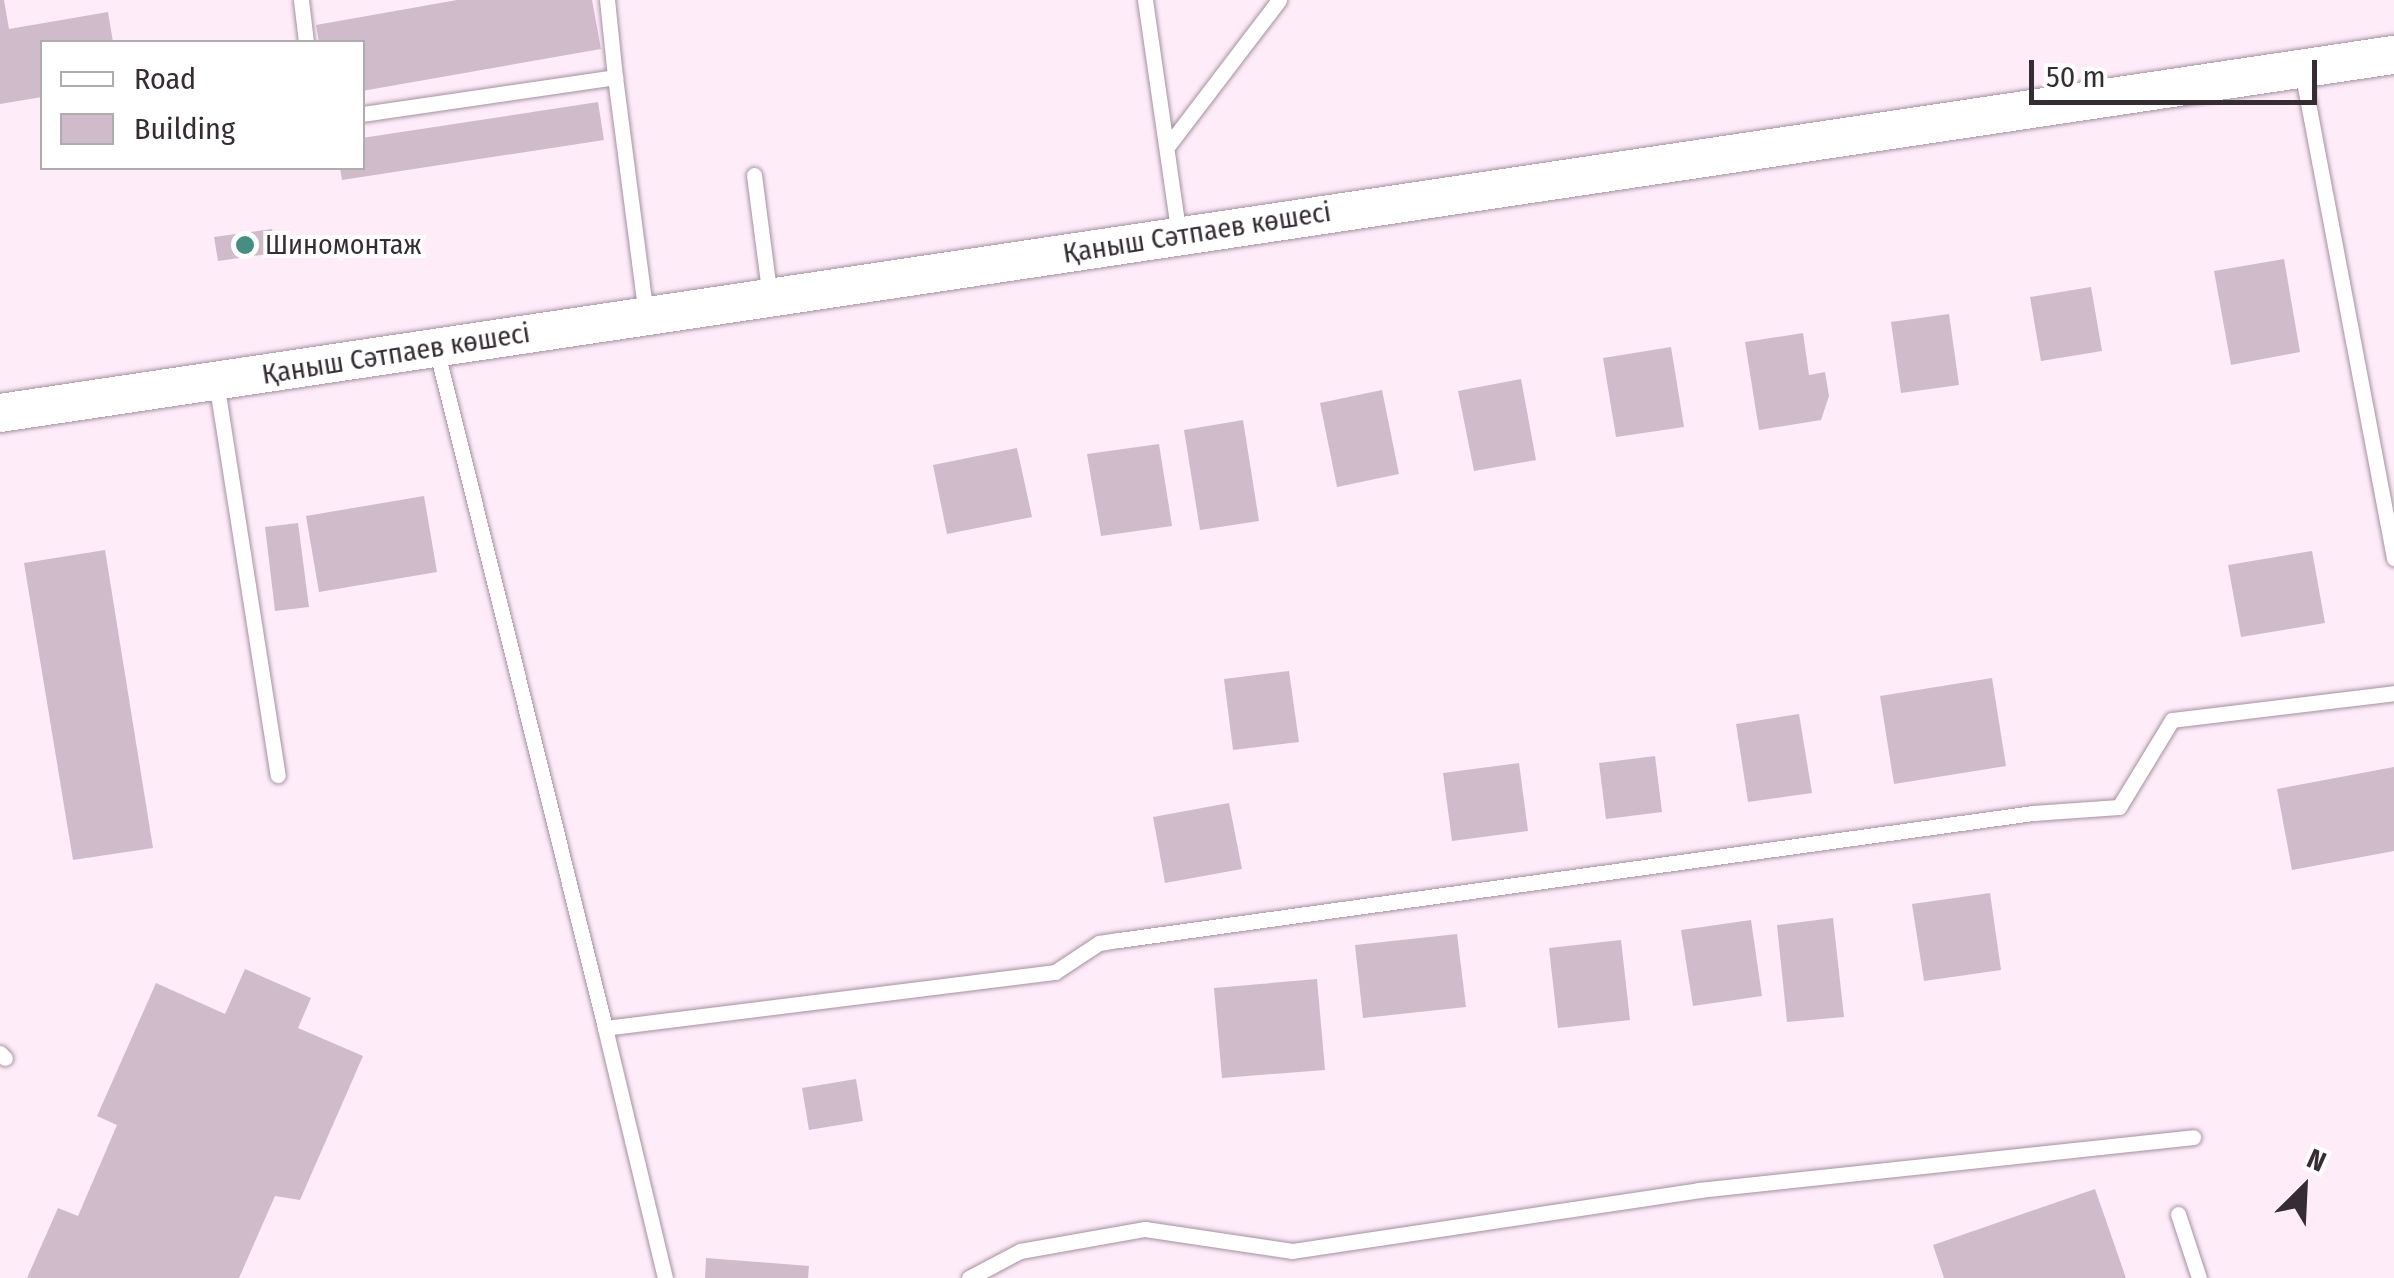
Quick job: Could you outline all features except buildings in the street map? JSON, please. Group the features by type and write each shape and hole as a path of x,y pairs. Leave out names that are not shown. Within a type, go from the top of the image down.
{"street":[{"name":"Қаныш Сәтпаев көшесі","path":"0,414 2394,54"}],"lane":[{"path":"301,0 306,40"},
{"path":"607,0 646,316"},
{"path":"1145,0 1179,236"},
{"path":"1167,147 1279,0"},
{"path":"2301,67 2394,558"},
{"path":"365,114 616,77"},
{"path":"754,175 770,298"},
{"path":"436,348 664,1278"},
{"path":"216,381 278,774"},
{"path":"605,1028 1054,972 1099,944 1119,940 2033,814 2119,807 2172,720 2394,694"},
{"path":"969,1278 1020,1251 1145,1229 1292,1250 1699,1190 2193,1137"},
{"path":"2178,1214 2199,1278"}],"place":[{"name":"Шиномонтаж","path":"245,245"}]}
